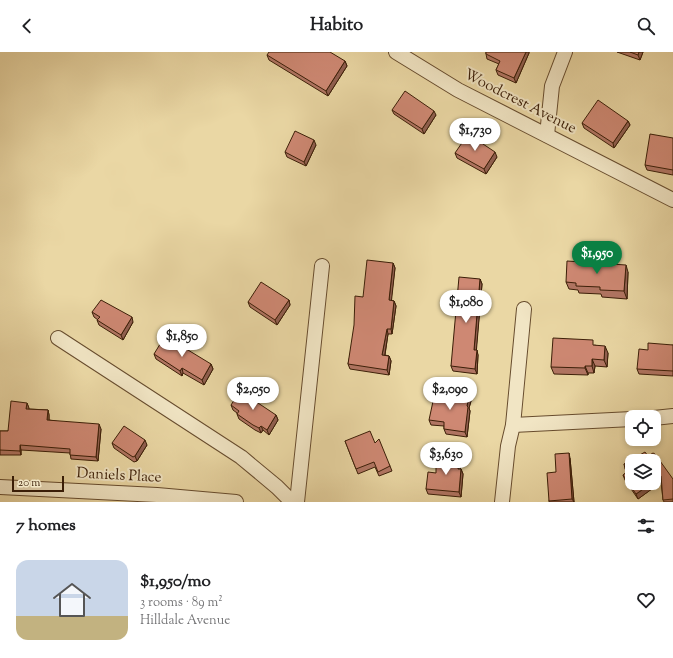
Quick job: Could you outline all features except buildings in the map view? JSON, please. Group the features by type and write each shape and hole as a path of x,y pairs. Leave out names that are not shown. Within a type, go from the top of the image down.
{"street":[{"name":"Woodcrest Avenue","path":"396,52 458,90 673,200"},
{"path":"547,135 552,86 565,52"},
{"path":"297,502 322,266"},
{"path":"502,502 508,446 513,425 524,309"},
{"path":"58,338 241,457 277,487 292,502"},
{"path":"661,417 673,416"},
{"path":"513,425 625,419"},
{"name":"Daniels Place","path":"0,487 157,495 236,502"}]}
